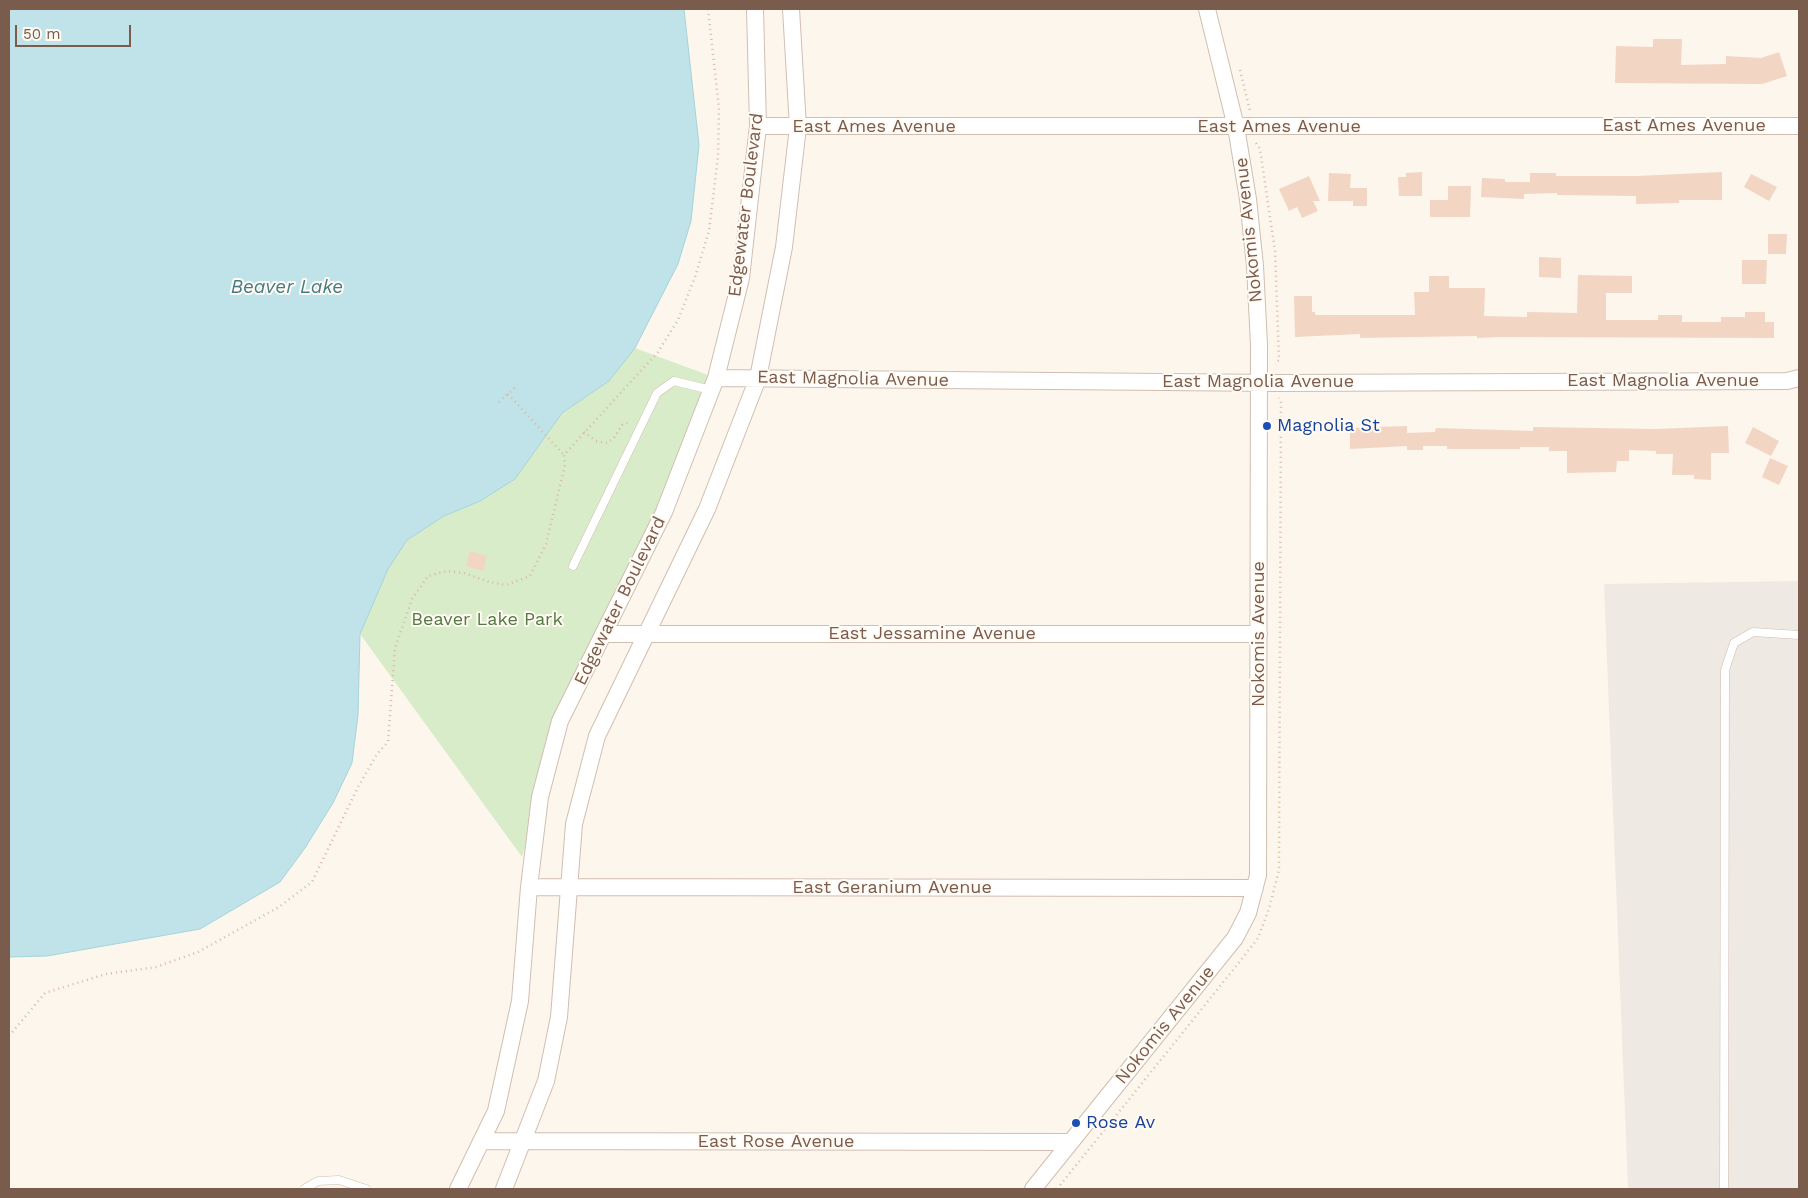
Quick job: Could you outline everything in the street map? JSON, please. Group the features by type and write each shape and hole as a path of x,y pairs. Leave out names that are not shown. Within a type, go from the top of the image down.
{"street":[{"name":"Edgewater Boulevard","path":"458,1189 496,1111 520,1001 529,887 540,797 560,721 664,512 713,384 741,278 758,126 755,9"},
{"name":"Edgewater Boulevard","path":"504,1189 546,1081 559,1016 574,824 597,736 644,634 707,509 758,378 784,247 798,127 791,9"},
{"name":"Nokomis Avenue","path":"1033,1189 1234,938 1248,913 1255,888 1259,853 1259,383 1255,266 1248,199 1236,127 1207,9"},
{"name":"East Ames Avenue","path":"758,126 1799,126"},
{"name":"East Magnolia Avenue","path":"713,384 758,378 1259,383 1787,381 1799,378"},
{"name":"East Jessamine Avenue","path":"604,634 1259,634"},
{"name":"East Geranium Avenue","path":"529,887 1255,888"},
{"name":"East Rose Avenue","path":"482,1141 1071,1142"}],"lane":[{"path":"573,566 658,394 674,381 713,384"},
{"path":"1724,1189 1725,670 1734,643 1753,632 1799,635"},
{"path":"304,1189 318,1181 339,1180 366,1189"}],"path":[{"path":"9,1036 45,993 106,974 156,967 198,952 279,907 312,882 358,787 378,754 388,742 395,648 412,599 428,576 447,571 464,573 489,582 506,585 530,576 546,544 564,464 564,455 658,352 678,320 695,277 709,231 718,156 719,108 708,9"},
{"path":"1256,143 1260,149 1274,252 1279,360 1274,364"},
{"path":"500,402 517,386"},
{"path":"508,394 564,455"},
{"path":"1057,1189 1238,965 1258,938 1269,909 1279,870 1281,401 1277,395"},
{"path":"584,432 596,441 607,443 629,421 643,424"}],"shaded area":[{"path":"1799,581 1799,1189 1628,1189 1604,584"}],"green space":[{"name":"Beaver Lake Park","path":"635,348 716,378 664,512 560,721 522,857 360,634 388,569 407,540 444,516 480,501 515,479 562,413 609,381"}],"water":[{"name":"Beaver Lake","path":"9,9 684,9 699,145 691,221 678,264 635,348 609,381 562,413 515,479 480,501 444,516 407,540 388,569 360,634 358,715 352,763 333,803 305,848 280,882 200,929 47,956 9,957"}],"building":[{"path":"1653,39 1682,39 1681,65 1726,64 1726,56 1761,58 1779,52 1787,76 1762,84 1615,83 1616,46 1653,47"},
{"path":"1422,172 1422,196 1399,196 1398,177 1406,177 1406,173"},
{"path":"1722,172 1722,200 1679,200 1679,203 1636,204 1636,196 1557,195 1557,193 1524,194 1524,199 1481,197 1482,178 1505,179 1505,182 1530,182 1530,173 1556,173 1556,176 1638,176"},
{"path":"1329,173 1351,174 1350,188 1367,188 1367,206 1353,206 1353,201 1328,201"},
{"path":"1751,174 1777,187 1769,201 1744,187"},
{"path":"1309,176 1320,201 1313,201 1318,211 1302,218 1297,207 1289,211 1279,189"},
{"path":"1448,186 1471,186 1470,217 1430,217 1430,200 1448,200"},
{"path":"1768,234 1787,234 1786,254 1768,254"},
{"path":"1539,257 1561,258 1561,278 1539,277"},
{"path":"1742,260 1767,260 1766,284 1742,284"},
{"path":"1578,275 1632,276 1632,293 1606,293 1606,320 1658,320 1658,315 1682,315 1682,322 1721,322 1721,317 1745,317 1745,312 1765,312 1765,322 1774,322 1774,338 1477,338 1477,336 1360,338 1360,334 1295,337 1294,296 1312,296 1312,312 1315,312 1315,315 1415,315 1414,292 1429,292 1429,276 1449,276 1449,288 1485,288 1484,316 1527,317 1527,312 1577,313"},
{"path":"1407,426 1407,433 1435,432 1436,428 1533,431 1533,427 1656,429 1728,426 1729,453 1711,453 1711,480 1694,479 1694,475 1672,475 1673,454 1656,454 1656,451 1629,450 1629,461 1617,461 1616,472 1567,473 1567,451 1549,451 1549,447 1447,449 1447,446 1423,446 1423,450 1407,450 1407,446 1350,449 1350,428"},
{"path":"1753,427 1779,441 1771,456 1745,443"},
{"path":"1770,458 1788,466 1779,485 1762,477"},
{"path":"470,551 487,556 483,571 466,566"}],"place":[{"name":"Magnolia St","path":"1267,426"},
{"name":"Rose Av","path":"1076,1123"}]}
